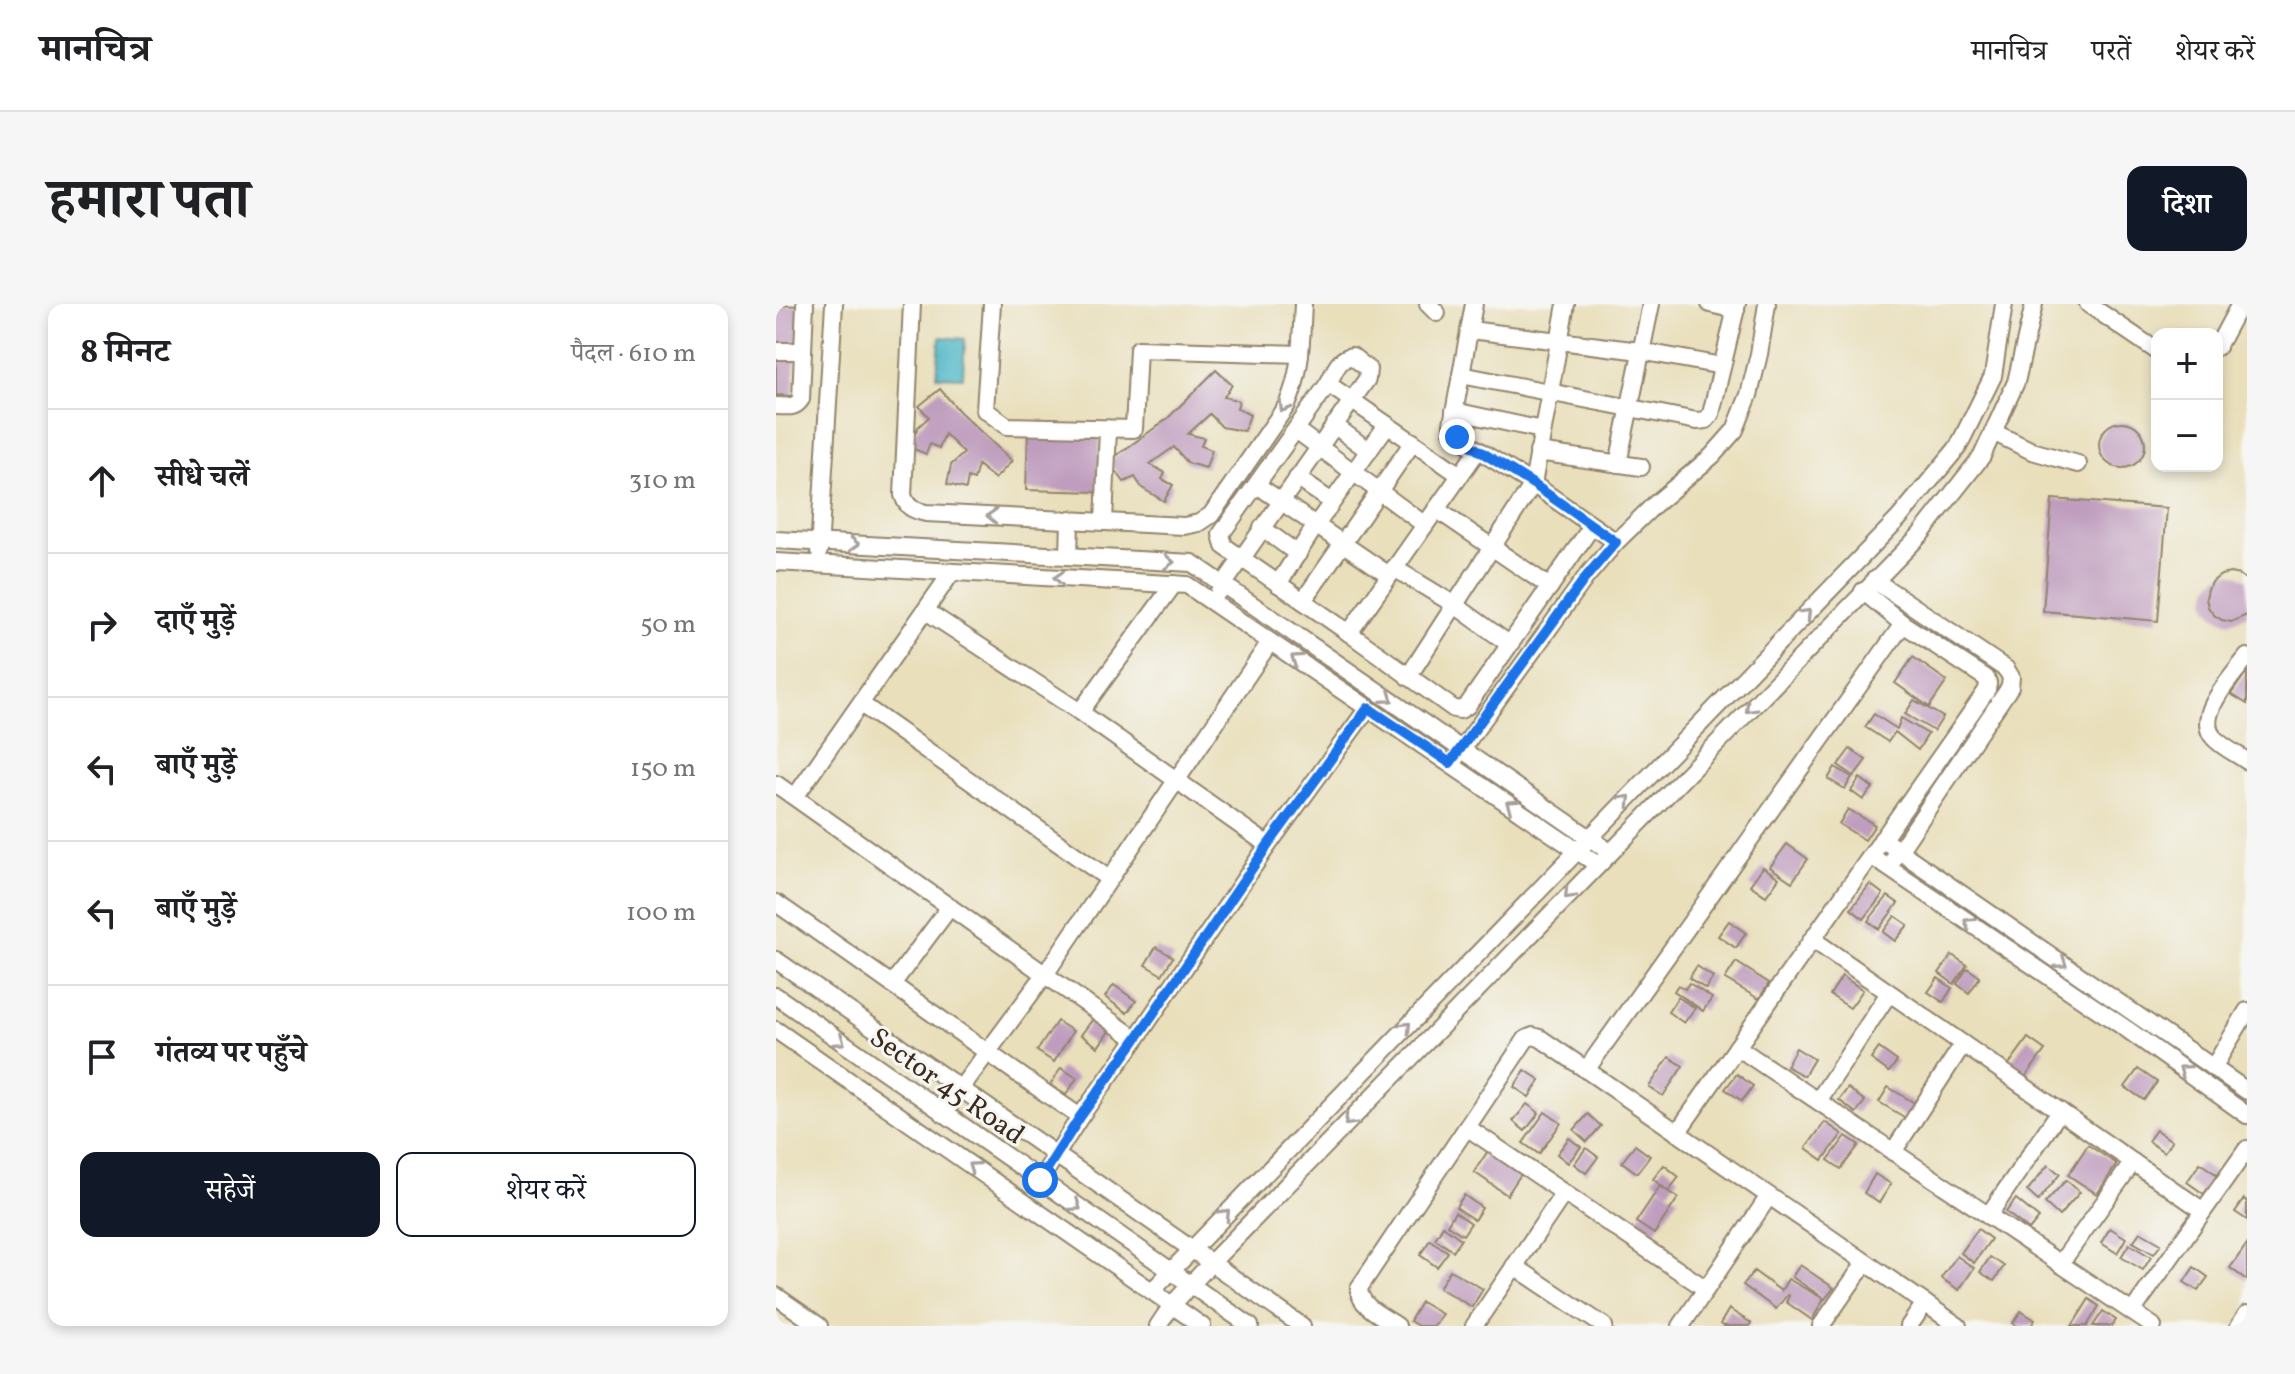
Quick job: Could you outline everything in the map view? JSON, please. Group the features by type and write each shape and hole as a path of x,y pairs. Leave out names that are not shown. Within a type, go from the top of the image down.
{"street":[{"path":"776,406 792,407 801,399 805,304"},
{"path":"819,564 834,304"},
{"path":"912,304 903,495 906,505 914,511 926,513 1184,526 1199,523 1211,515 1287,405 1295,386 1303,304"},
{"path":"992,304 985,410 1007,426 1134,429 1138,349 1300,354"},
{"path":"1474,304 1452,431 1616,542"},
{"path":"1408,677 1533,484 1566,304"},
{"path":"1618,464 1651,304"},
{"path":"1461,375 1629,409 1706,420 1711,414 1737,307 1710,304"},
{"path":"1450,763 1586,577 1616,542 1712,456 1735,430 1749,395 1767,304"},
{"path":"1152,1291 1899,518 1958,447 1993,376 2004,304"},
{"path":"1158,1326 1172,1305 1211,1263 1920,535 1982,456 2016,382 2034,304"},
{"path":"2088,304 2151,347"},
{"path":"2223,336 2240,304"},
{"path":"1470,330 1640,351 1722,366"},
{"path":"776,351 802,351"},
{"path":"1212,602 1223,583 1241,559 1369,375 1365,365 1352,356 1345,357 1221,534 1224,546 1241,559 1349,633 1454,709 1467,706 1592,526"},
{"path":"1328,384 1460,475"},
{"path":"1454,411 1542,430"},
{"path":"1334,425 1369,451"},
{"path":"1278,584 1387,425"},
{"path":"1104,522 1108,429"},
{"path":"1296,430 1425,525"},
{"path":"1993,432 2032,451 2078,464"},
{"path":"1303,601 1413,442"},
{"path":"1349,633 1478,450"},
{"path":"1538,452 1641,467"},
{"path":"1297,478 1332,502"},
{"path":"1257,485 1343,544 1455,605 1509,644"},
{"path":"1436,509 1550,587"},
{"path":"1069,556 1070,519"},
{"path":"1262,528 1298,554"},
{"path":"776,540 1192,563 1462,749 1583,844"},
{"path":"776,562 1187,585 1450,763 1604,858"},
{"path":"795,797 952,572"},
{"path":"1080,712 1174,584"},
{"path":"1677,1133 1987,690 1986,678 1903,624 1868,586"},
{"path":"1868,586 2006,669 2011,677 2010,687 1888,868"},
{"path":"926,611 1080,712 1268,845"},
{"path":"1586,1070 1903,624"},
{"path":"944,1114 1046,973 1270,642"},
{"path":"2247,657 2208,711 2207,726 2213,738 2247,761"},
{"path":"1988,683 2011,677"},
{"path":"861,704 1109,879"},
{"path":"1040,1180 1268,845 1368,708"},
{"path":"776,784 1136,1039"},
{"path":"1882,839 2247,1091"},
{"path":"1871,856 2128,1030 2247,1115"},
{"path":"776,903 1080,1117"},
{"path":"893,983 950,907"},
{"path":"1812,939 2202,1210"},
{"path":"776,960 1302,1326"},
{"path":"1818,1101 1889,993"},
{"name":"Sector 45 Road","path":"776,996 1250,1326"},
{"path":"2213,1068 2247,1011"},
{"name":"Sector 45 Road","path":"776,1030 1202,1326"},
{"path":"1397,1326 1363,1302 1359,1288 1526,1039 1533,1036 1958,1326"},
{"path":"1893,1152 1963,1044"},
{"path":"1737,1047 2153,1326"},
{"path":"2221,1097 2232,1081"},
{"path":"1988,1216 2060,1111"},
{"path":"1468,1128 1706,1289"},
{"path":"2132,1312 2247,1149"},
{"path":"2060,1264 2133,1162"},
{"path":"1474,1326 1564,1193"},
{"path":"1681,1326 1769,1196"},
{"path":"1821,1326 1865,1263"},
{"path":"1514,1266 1604,1326"},
{"path":"776,1296 819,1326"},
{"path":"1909,1326 1925,1303"},
{"path":"2239,1326 2247,1314"}],"water":[{"path":"940,337 965,339 963,377 937,376"}],"building":[{"path":"776,305 800,306 798,347 776,346"},
{"path":"776,355 795,356 793,396 776,395"},
{"path":"1216,370 1232,385 1224,397 1239,401 1237,408 1250,415 1244,431 1222,427 1210,414 1188,434 1204,438 1201,446 1212,450 1206,468 1188,463 1174,447 1150,464 1165,473 1162,479 1173,485 1164,501 1142,488 1135,477 1124,482 1109,461 1167,419"},
{"path":"940,389 1012,461 995,479 978,465 974,480 968,478 966,489 947,484 951,465 964,453 945,434 939,448 930,444 926,454 909,447 918,427 929,417 919,406"},
{"path":"2122,422 2138,429 2145,445 2138,461 2122,468 2106,461 2099,445 2106,429"},
{"path":"1028,431 1100,433 1098,492 1026,490"},
{"path":"2052,499 2167,508 2158,621 2043,611"},
{"path":"2230,573 2247,580 2247,615 2231,622 2214,615 2206,598 2213,581"},
{"path":"1913,657 1947,681 1929,707 1895,683"},
{"path":"2247,671 2247,704 2231,694"},
{"path":"1914,700 1943,717 1934,731 1905,714"},
{"path":"1874,714 1897,729 1901,718 1928,734 1918,750 1895,732 1888,742 1865,727"},
{"path":"1850,749 1866,760 1854,776 1838,765"},
{"path":"1835,767 1852,777 1845,789 1828,779"},
{"path":"1860,778 1873,788 1863,800 1851,791"},
{"path":"1848,809 1875,825 1865,840 1839,824"},
{"path":"1787,844 1808,859 1792,882 1770,867"},
{"path":"1763,867 1779,878 1766,896 1750,885"},
{"path":"1870,884 1883,894 1864,919 1851,909"},
{"path":"1888,896 1898,903 1879,929 1868,921"},
{"path":"1895,916 1908,925 1895,941 1883,932"},
{"path":"1729,921 1746,933 1736,948 1718,936"},
{"path":"1156,947 1173,957 1162,975 1145,965"},
{"path":"1952,955 1967,965 1954,984 1939,973"},
{"path":"1736,962 1769,983 1759,999 1725,979"},
{"path":"1697,966 1713,977 1706,989 1689,978"},
{"path":"1967,968 1980,977 1969,993 1957,984"},
{"path":"1842,976 1863,990 1850,1008 1830,995"},
{"path":"1938,978 1952,988 1943,1002 1928,992"},
{"path":"1689,983 1712,998 1703,1011 1674,991 1678,985 1685,989"},
{"path":"1114,985 1136,1001 1127,1013 1105,997"},
{"path":"1678,997 1695,1008 1684,1023 1668,1012"},
{"path":"1093,1019 1109,1031 1098,1047 1081,1035"},
{"path":"1057,1021 1073,1031 1054,1062 1037,1051"},
{"path":"2028,1038 2045,1050 2024,1079 2007,1067"},
{"path":"1796,1048 1814,1059 1804,1076 1786,1066"},
{"path":"1879,1048 1897,1061 1889,1072 1871,1059"},
{"path":"1669,1057 1683,1066 1663,1096 1649,1087"},
{"path":"1061,1068 1077,1078 1066,1095 1050,1085"},
{"path":"2138,1069 2157,1082 2144,1100 2125,1087"},
{"path":"1525,1070 1540,1080 1529,1097 1514,1087"},
{"path":"1737,1074 1753,1086 1742,1101 1725,1089"},
{"path":"1888,1087 1918,1105 1909,1120 1879,1102"},
{"path":"1848,1088 1865,1101 1856,1113 1839,1100"},
{"path":"1527,1104 1539,1113 1525,1131 1513,1121"},
{"path":"1545,1112 1561,1123 1539,1154 1523,1143"},
{"path":"1588,1114 1601,1126 1587,1142 1574,1130"},
{"path":"1825,1122 1842,1134 1823,1160 1806,1148"},
{"path":"2156,1130 2172,1141 2164,1152 2148,1141"},
{"path":"1846,1136 1859,1145 1841,1169 1828,1160"},
{"path":"1569,1138 1581,1147 1568,1163 1557,1154"},
{"path":"1635,1145 1650,1156 1637,1173 1622,1162"},
{"path":"2088,1145 2117,1164 2097,1194 2068,1175"},
{"path":"1586,1148 1598,1157 1586,1173 1574,1164"},
{"path":"1488,1151 1521,1174 1507,1195 1474,1172"},
{"path":"2200,1163 2217,1175 2204,1194 2187,1182"},
{"path":"1664,1165 1679,1177 1668,1191 1653,1179"},
{"path":"2048,1165 2060,1174 2038,1201 2027,1191"},
{"path":"1875,1174 1891,1184 1879,1203 1864,1193"},
{"path":"2066,1180 2080,1192 2059,1216 2045,1203"},
{"path":"1660,1186 1678,1198 1654,1234 1636,1222"},
{"path":"1464,1195 1482,1208 1474,1220 1456,1207"},
{"path":"2016,1199 2039,1218 2029,1230 2006,1212"},
{"path":"2244,1199 2247,1201 2247,1220 2235,1212"},
{"path":"1455,1212 1471,1223 1463,1235 1447,1225"},
{"path":"1443,1226 1461,1239 1453,1251 1435,1239"},
{"path":"2110,1228 2126,1238 2117,1253 2101,1243"},
{"path":"1978,1229 1991,1239 1974,1263 1961,1253"},
{"path":"2140,1232 2161,1244 2154,1254 2133,1242"},
{"path":"1430,1240 1448,1252 1437,1267 1420,1255"},
{"path":"2129,1244 2151,1257 2143,1270 2121,1257"},
{"path":"2247,1244 2247,1280 2230,1268"},
{"path":"1957,1256 1974,1268 1959,1290 1941,1278"},
{"path":"1990,1257 2004,1266 1994,1281 1980,1272"},
{"path":"1800,1265 1834,1288 1825,1299 1792,1277"},
{"path":"2194,1267 2208,1277 2198,1291 2184,1282"},
{"path":"1450,1270 1483,1289 1472,1307 1439,1288"},
{"path":"1754,1271 1781,1291 1788,1279 1824,1299 1812,1320 1786,1302 1789,1296 1776,1309 1743,1285"},
{"path":"2089,1299 2099,1306 2087,1326 2072,1326"},
{"path":"1421,1302 1442,1314 1434,1326 1418,1326 1410,1321"},
{"path":"1729,1309 1751,1323 1749,1326 1720,1324"},
{"path":"2021,1311 2035,1320 2031,1326 2013,1323"},
{"path":"2103,1311 2116,1320 2112,1326 2093,1326"}],"route":[{"path":"1040,1180 1268,845 1368,708 1450,763 1586,577 1616,542 1533,484 1457,437"}]}
